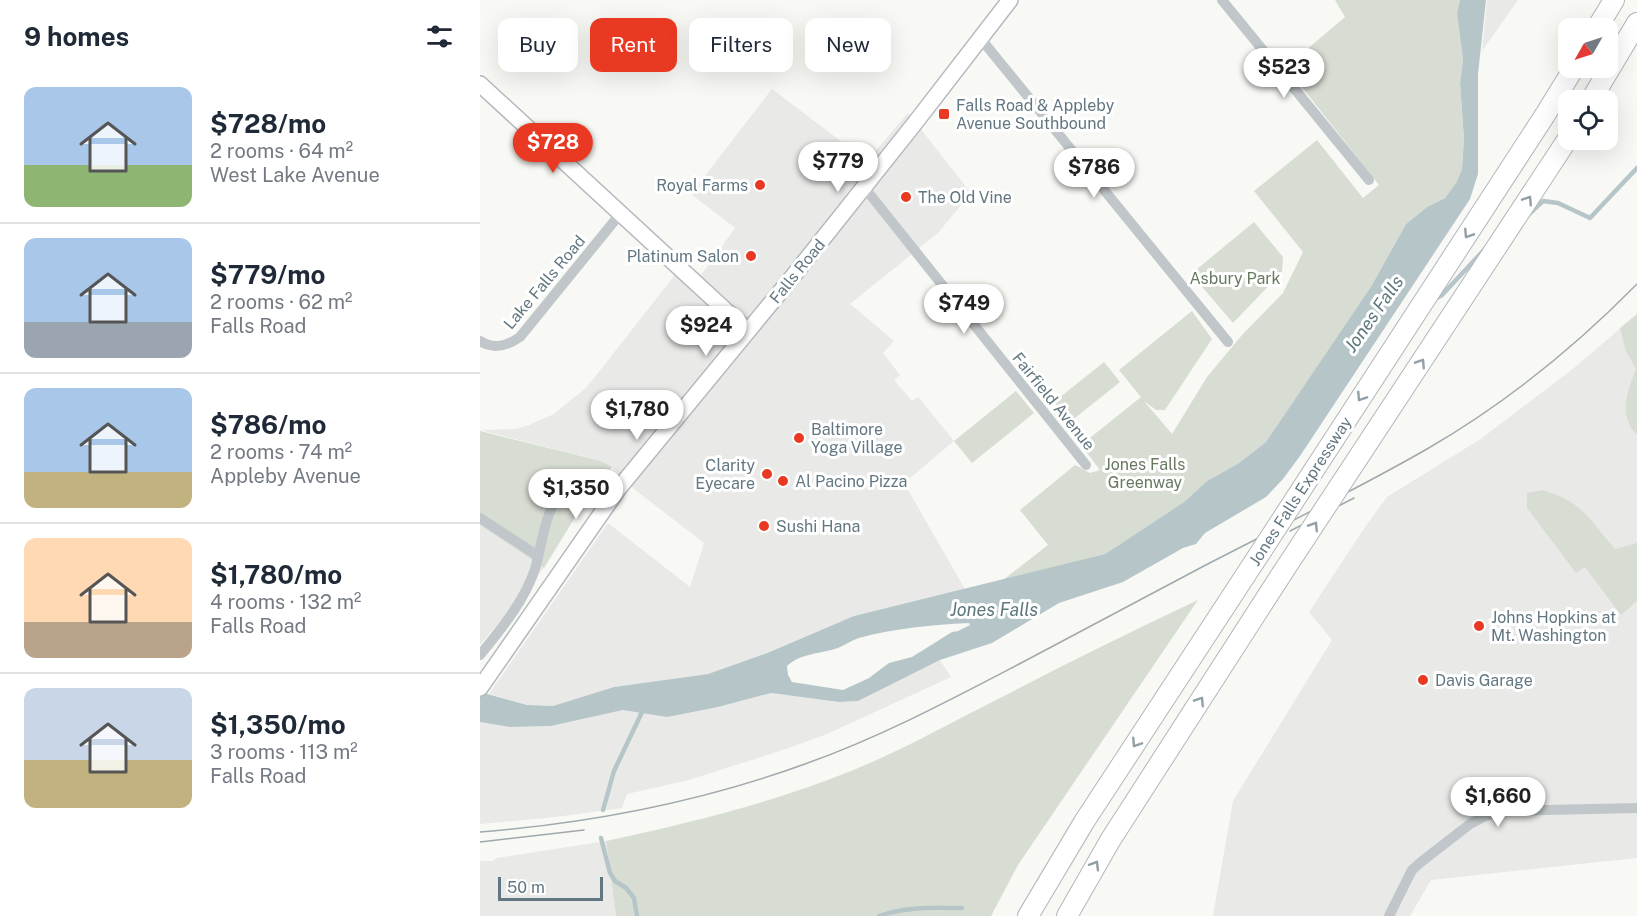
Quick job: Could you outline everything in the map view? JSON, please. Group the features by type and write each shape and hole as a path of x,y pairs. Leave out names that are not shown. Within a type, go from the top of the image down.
{"highway":[{"path":"1603,18 1614,0"},
{"path":"1597,90 1637,23"},
{"name":"Jones Falls Expressway","path":"1028,916 1084,822 1568,78"},
{"name":"Jones Falls Expressway","path":"1066,916 1111,839 1281,575 1560,150"}],"main road":[{"name":"Falls Road","path":"480,688 610,500 864,187 1010,0"},
{"path":"480,84 748,332"}],"street":[{"path":"1221,0 1369,180"},
{"path":"981,39 1228,342"},
{"name":"Fairfield Avenue","path":"864,187 1086,465"},
{"name":"Lake Falls Road","path":"480,341 486,345 498,347 510,344 520,337 620,214"},
{"path":"480,655 520,600 534,571 552,506 559,495 580,486 610,500"},
{"path":"480,518 538,556"},
{"path":"1389,916 1412,870 1444,843 1485,816 1518,811 1637,808"}],"shaded area":[{"path":"1487,0 1518,0 1482,51"},
{"path":"772,89 867,161 908,113 971,193 938,233 850,304 894,341 883,353 900,375 894,380 912,401 918,397 954,441 904,483 965,589 854,616 766,653 708,674 614,687 553,706 527,705 489,694 608,523 690,587 704,543 634,489 612,467 601,461 480,430 515,429 554,414 587,387 685,262 701,275 735,228 691,194"},
{"name":"Johns Hopkins at Mt. Washington","path":"1637,314 1637,858 1431,880 1410,916 1213,916 1233,801 1332,640 1309,612 1365,527 1387,497 1482,438 1574,368"},
{"path":"480,525 544,568 480,645"},
{"path":"940,660 951,677 827,734 789,748 689,780 627,794 622,808 480,824 480,722 510,727 551,726 623,710 718,707 771,693 839,702 857,701"},
{"path":"606,841 616,916 480,916 480,861 492,861 497,858"}],"green space":[{"path":"1335,0 1460,0 1457,13 1463,60 1460,83 1464,139 1462,169 1456,183 1445,198 1427,207 1406,224 1372,285 1266,442 1239,463 1207,481 1184,502 1105,554 1003,580 1048,545 1020,510 1075,465 1090,473 1100,470 1081,445 1141,397 1119,370 1192,311 1212,339 1165,410 1156,410 1144,401 1172,434 1207,377 1242,335 1283,293 1303,252 1254,191 1317,140 1363,198 1379,185 1286,67 1345,17"},
{"name":"Asbury Park","path":"1254,222 1283,257 1282,272 1233,323 1191,274"},
{"path":"1637,314 1637,435 1631,428 1626,412 1627,395 1636,369 1626,351 1620,328"},
{"name":"Jones Falls Greenway","path":"1104,362 1120,382 1070,422 1054,402"},
{"path":"1016,391 1034,413 972,463 954,441"},
{"path":"480,431 601,461 612,467 588,496 544,568 480,525"},
{"path":"1542,490 1576,506 1615,549 1637,543 1637,601 1621,615 1585,567 1576,573 1527,508 1527,493"},
{"path":"1198,600 1018,865 991,916 616,916 606,841 730,811 791,793 851,771 908,745"}],"water":[{"name":"Jones Falls","path":"1460,0 1486,0 1478,74 1478,174 1470,199 1300,456 1266,497 1205,533 1196,544 1183,548 1123,582 1059,603 992,643 940,660 858,701 839,702 771,693 667,717 623,710 551,726 510,727 480,722 480,692 527,705 553,706 614,687 708,674 767,653 854,616 1105,554 1184,502 1207,481 1239,463 1266,442 1372,285 1406,224 1427,207 1445,198 1456,183 1462,169 1464,139 1460,83 1463,60 1457,13","holes":["969,623 970,625 952,632 912,657 889,663 869,678 843,690 792,682 788,675 787,666 792,662 811,654 838,648 859,638 914,628"]}],"waterway":[{"path":"1528,215 1543,201 1558,203 1590,218 1637,168"},
{"path":"1435,299 1442,295 1484,250"},
{"path":"603,810 614,771 643,710"},
{"path":"601,838 610,873 615,881 626,888 634,898 637,916"},
{"path":"879,916 910,909 962,908"}],"tram line":[{"path":"480,832 604,817 685,800 805,764 916,717 1344,495 1456,432 1538,374 1637,284"},
{"path":"1290,531 1354,498"},
{"path":"480,842 584,830"}],"place":[{"name":"Falls Road & Appleby Avenue Southbound","path":"944,114"},
{"name":"Royal Farms","path":"760,185"},
{"name":"The Old Vine","path":"906,197"},
{"name":"Platinum Salon","path":"751,256"},
{"name":"Baltimore Yoga Village","path":"799,438"},
{"name":"Clarity Eyecare","path":"767,474"},
{"name":"Al Pacino Pizza","path":"783,481"},
{"name":"Sushi Hana","path":"764,526"},
{"name":"Johns Hopkins at Mt. Washington","path":"1479,626"},
{"name":"Davis Garage","path":"1423,680"}]}
